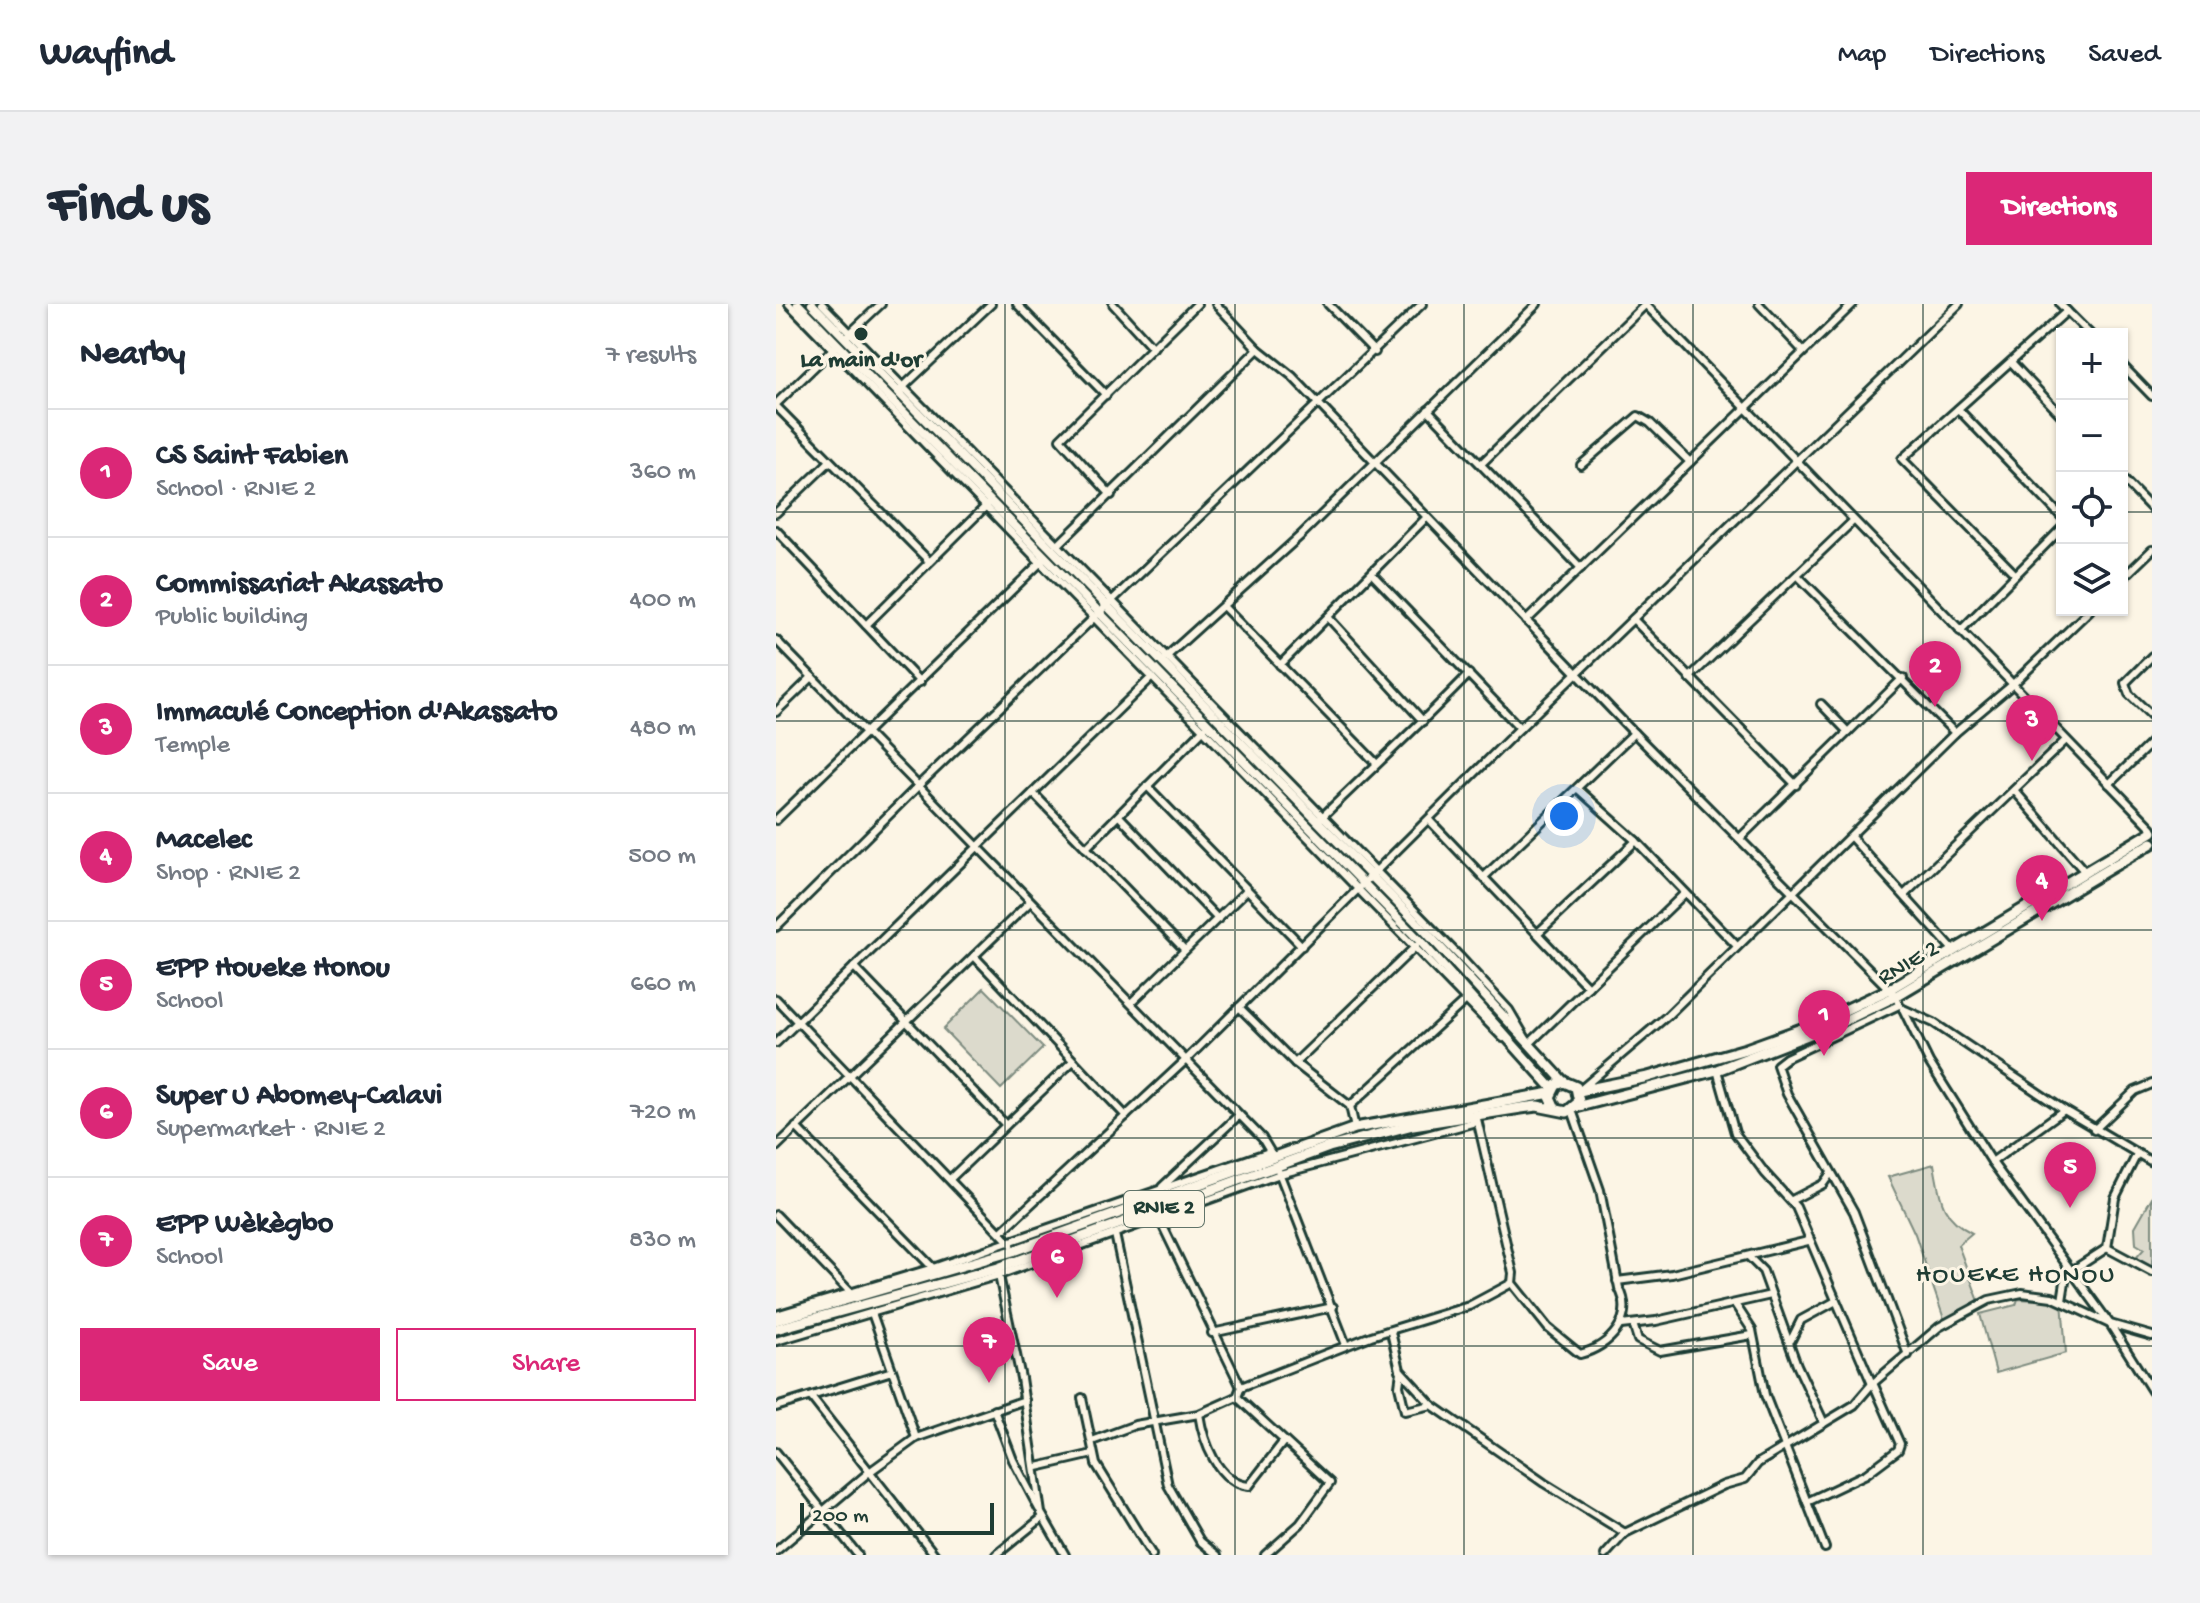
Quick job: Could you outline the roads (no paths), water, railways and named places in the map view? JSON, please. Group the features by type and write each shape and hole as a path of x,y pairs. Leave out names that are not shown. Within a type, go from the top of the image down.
{"highway":[{"name":"RNIE 2","path":"1579,1091 1648,1077 1746,1049 1815,1024 1897,1000 1954,951 2152,830"},
{"name":"RNIE 2","path":"776,1318 1362,1138 1537,1106 1574,1108 1717,1070 1897,1000 2152,843"},
{"name":"RNIE 2","path":"776,1329 871,1310 998,1271 1157,1215 1355,1128 1552,1091 1564,1082"},
{"path":"1564,1082 1579,1091 1574,1108"},
{"path":"1552,1091 1555,1108"}],"main road":[{"path":"798,304 901,389 1320,819 1368,880 1552,1091"},
{"path":"812,304 989,503 1097,616 1368,880 1564,1082"}],"street":[{"path":"789,304 842,341"},
{"path":"822,304 842,341"},
{"path":"881,304 776,405 929,561"},
{"path":"991,304 901,389 1058,545 1110,604 1166,657 1320,819 1469,674"},
{"path":"1017,304 1106,395"},
{"path":"1113,304 1153,348"},
{"path":"1111,495 1060,439 1197,304"},
{"path":"1216,304 1258,349 1320,405 1373,464 1897,1000 2094,1130 2152,1162"},
{"path":"1328,304 1375,352"},
{"path":"776,927 920,784 1320,405 1422,304"},
{"path":"1166,657 1373,464 1537,304"},
{"path":"1481,464 1645,304 2152,830"},
{"path":"1759,304 1803,351"},
{"path":"1526,621 1853,304"},
{"path":"2060,304 2084,328"},
{"path":"1001,1232 1187,1059 1430,821 1520,728 1955,305"},
{"path":"2014,573 1902,459 2067,311"},
{"path":"1058,545 1258,349"},
{"path":"2011,362 2056,410"},
{"path":"2128,371 2152,396"},
{"path":"2144,386 2152,378"},
{"path":"1958,409 2056,511"},
{"path":"1428,410 1581,568"},
{"path":"1581,465 1638,416 1650,423 1690,462"},
{"path":"776,513 829,462"},
{"path":"2128,484 2152,509"},
{"path":"866,625 989,503"},
{"path":"1280,665 1426,518"},
{"path":"1689,678 1852,522"},
{"path":"776,530 920,682"},
{"path":"1960,631 2056,534"},
{"path":"2128,573 2152,550"},
{"path":"776,820 1043,560"},
{"path":"1372,574 1520,728"},
{"path":"1798,576 1955,733"},
{"path":"1223,606 1376,763"},
{"path":"1097,616 1204,729 1368,880 1416,946 1497,1033 1521,1052"},
{"path":"1579,1091 1667,1016 1955,733 2012,685 2084,616"},
{"path":"1328,617 1423,721"},
{"path":"1633,619 1796,785"},
{"path":"776,640 920,784 1030,902 1132,1002 1239,1115 1276,1163 1346,1345"},
{"path":"2152,656 2125,683 2129,694 2152,716"},
{"path":"776,712 812,677"},
{"path":"776,1043 1152,677"},
{"path":"1741,837 1903,678"},
{"path":"1821,704 1848,732"},
{"path":"1086,848 1204,729"},
{"path":"1484,877 1634,733"},
{"path":"1904,895 2066,740"},
{"path":"2109,784 2152,742"},
{"path":"1147,786 1302,946"},
{"path":"1578,789 1636,841 1736,945"},
{"path":"2014,790 2085,872"},
{"path":"1033,793 1185,950"},
{"path":"1119,816 1218,919"},
{"path":"1430,821 1539,932 1588,987"},
{"path":"1851,837 1954,951"},
{"path":"1539,932 1636,841"},
{"path":"1132,1002 1247,890"},
{"path":"1529,1044 1685,893"},
{"path":"776,1147 1030,902"},
{"path":"1295,1063 1416,946"},
{"path":"974,956 1126,1116"},
{"path":"854,967 1006,1125"},
{"path":"776,999 1012,1246"},
{"path":"1350,1106 1466,1000"},
{"path":"1897,1000 1929,1062 1992,1162 2110,1324 2152,1391"},
{"path":"1897,1000 1777,1065 1787,1094 1858,1223 1908,1355"},
{"path":"1239,1007 1295,1063 1350,1106 1355,1128"},
{"path":"950,1179 1073,1061"},
{"path":"1717,1070 1735,1133 1765,1173 1792,1200 1900,1444 1898,1450 1866,1474 1807,1502"},
{"path":"2094,1130 2135,1091 2152,1084"},
{"path":"1478,1117 1512,1283 1548,1328 1574,1353 1595,1349 1621,1325 1625,1301 1617,1281 1600,1190 1574,1108"},
{"path":"1992,1162 2064,1110"},
{"path":"1158,1191 1239,1115"},
{"path":"796,1127 933,1268"},
{"path":"2107,1248 2115,1198 2137,1154"},
{"path":"776,1215 852,1294 1012,1246 1158,1191 1276,1163"},
{"path":"1792,1200 1823,1184 1831,1173"},
{"path":"1042,1515 1025,1400 998,1271 1115,1234 1157,1215 1241,1387"},
{"path":"1115,1234 1157,1421 1160,1458 1168,1485 1200,1541 1217,1555"},
{"path":"1617,1281 1672,1274 1808,1241"},
{"path":"2062,1301 2069,1270 2107,1248"},
{"path":"2107,1248 2152,1272"},
{"path":"1761,1268 1772,1252"},
{"path":"1749,1257 1761,1268 1791,1340 1797,1365 1824,1423"},
{"path":"1092,1441 1135,1425 1199,1414 1237,1397 1241,1387 1346,1345 1469,1306 1512,1283"},
{"path":"1605,1555 1625,1533 1724,1485 1739,1483 1758,1463 1854,1405 1873,1384 1952,1318 1989,1300 2022,1293 2062,1301 2110,1324 2152,1336"},
{"path":"1621,1325 1771,1295"},
{"path":"1791,1340 1801,1320 1836,1301"},
{"path":"1735,1304 1752,1335 1765,1395 1825,1548"},
{"path":"1212,1333 1333,1307"},
{"path":"776,1341 871,1310 916,1438"},
{"path":"1782,1316 1801,1320"},
{"path":"1633,1324 1638,1340 1660,1351 1752,1335"},
{"path":"1391,1332 1401,1372 1399,1386 1405,1411 1432,1405"},
{"path":"776,1407 892,1371"},
{"path":"1401,1372 1432,1405 1544,1483 1625,1533"},
{"path":"811,1397 935,1555"},
{"path":"1237,1397 1330,1486 1300,1524 1265,1555"},
{"path":"1082,1398 1093,1454 1101,1475 1131,1516 1152,1555"},
{"path":"776,1551 868,1473 916,1438 1025,1400"},
{"path":"994,1410 1013,1460 1065,1555"},
{"path":"1199,1414 1211,1455 1241,1485 1249,1486 1258,1479 1284,1441"},
{"path":"776,1452 858,1555"},
{"path":"1037,1467 1093,1454"},
{"path":"996,1555 1042,1515"}],"place":[{"name":"La main d'or","path":"861,334"},
{"name":"Commissariat Akassato","path":"1935,707"},
{"name":"Immaculé Conception d'Akassato","path":"2032,761"},
{"name":"Macelec","path":"2042,921"},
{"name":"CS Saint Fabien","path":"1824,1056"},
{"name":"EPP Houeke Honou","path":"2070,1208"},
{"name":"Super U Abomey-Calavi","path":"1057,1298"},
{"name":"EPP Wèkègbo","path":"989,1383"}],"district":[{"name":"HOUEKE HONOU","path":"2016,1276"}]}
